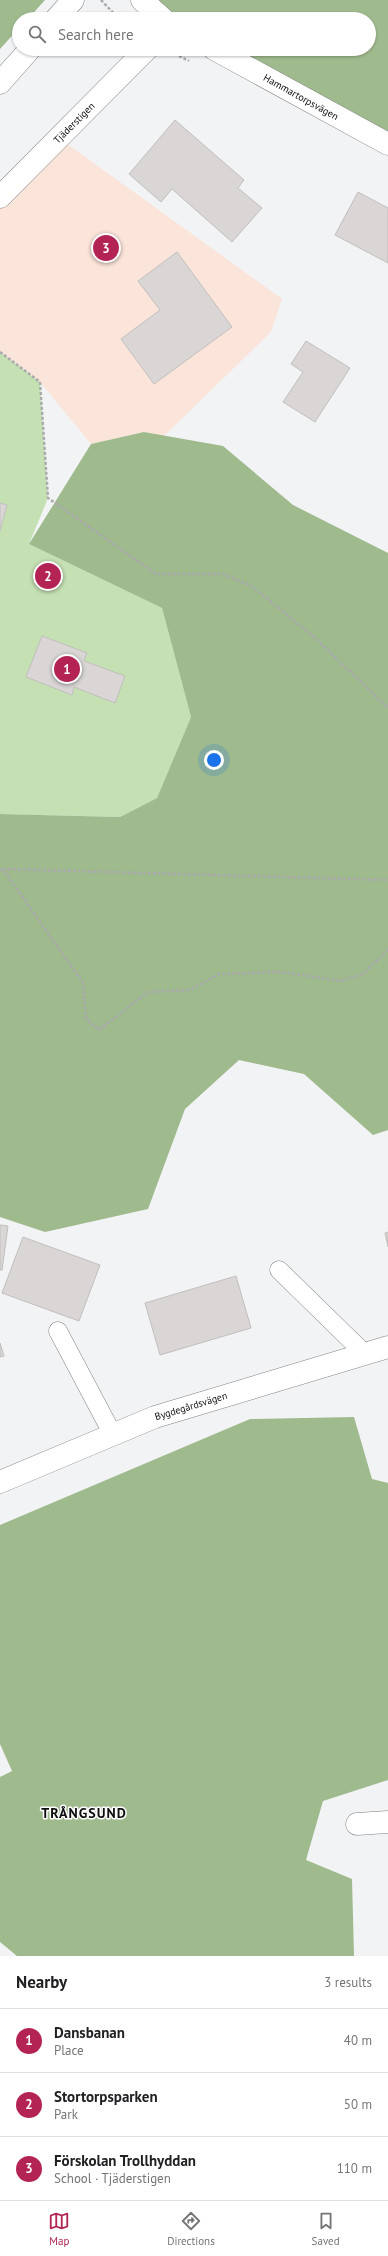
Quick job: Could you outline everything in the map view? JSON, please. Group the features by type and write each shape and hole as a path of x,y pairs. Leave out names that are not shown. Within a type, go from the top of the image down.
{"street":[{"path":"62,12 72,0"},
{"path":"142,0 155,12"},
{"path":"0,84 24,56"},
{"name":"Tjäderstigen","path":"0,197 140,56"},
{"name":"Hammartorpsvägen","path":"227,56 388,144"},
{"name":"Bygdegårdsvägen","path":"0,1482 156,1416 388,1347"},
{"path":"357,1824 388,1822"}],"lane":[{"path":"279,1270 365,1354"},
{"path":"58,1331 113,1435"}],"path":[{"path":"101,0 112,12"},
{"path":"0,352 40,382 48,498 156,574 224,574 253,587 314,637 388,708"},
{"path":"0,869 388,880"},
{"path":"0,869 5,872 83,983 86,1019 98,1030 148,992 190,990 219,974 280,972 342,981 363,974 388,950"}],"shaded area":[{"path":"59,138 282,299 271,332 164,436 144,432 91,444 40,382 0,352 0,197"}],"green space":[{"path":"0,0 45,0 34,12 12,12 12,36 0,49"},
{"path":"142,0 388,0 388,144 227,56 376,56 376,12 155,12"},
{"path":"0,352 40,382 48,498 29,544 162,608 191,717 157,798 120,817 0,814"},
{"path":"144,432 223,446 293,505 388,553 388,1130 373,1135 304,1074 239,1060 185,1109 148,1209 45,1232 0,1217 0,814 120,817 157,798 191,717 162,608 29,544 91,444"},
{"path":"354,1417 372,1479 388,1483 388,1780 323,1801 306,1860 352,1879 354,1956 17,1956 0,1942 0,1777 12,1771 0,1744 0,1525 250,1419"}],"building":[{"path":"175,120 244,180 238,188 262,208 232,242 172,189 161,202 129,174"},
{"path":"358,192 388,208 388,263 335,235"},
{"path":"177,252 232,327 154,384 121,339 160,310 138,281"},
{"path":"306,341 350,368 315,422 283,402 303,372 291,364"},
{"path":"0,503 7,505 0,531"},
{"path":"42,636 87,653 84,661 125,676 115,703 74,687 72,695 26,677"},
{"path":"0,1225 8,1226 2,1270 0,1270"},
{"path":"388,1232 388,1247 385,1233"},
{"path":"23,1237 100,1265 79,1321 2,1293"},
{"path":"236,1276 251,1328 160,1355 145,1303"},
{"path":"0,1343 4,1356 0,1357"}],"place":[{"name":"Förskolan Trollhyddan","path":"106,248"},
{"name":"Stortorpsparken","path":"48,576"},
{"name":"Dansbanan","path":"67,669"}],"district":[{"name":"TRÅNGSUND","path":"84,1813"}]}
